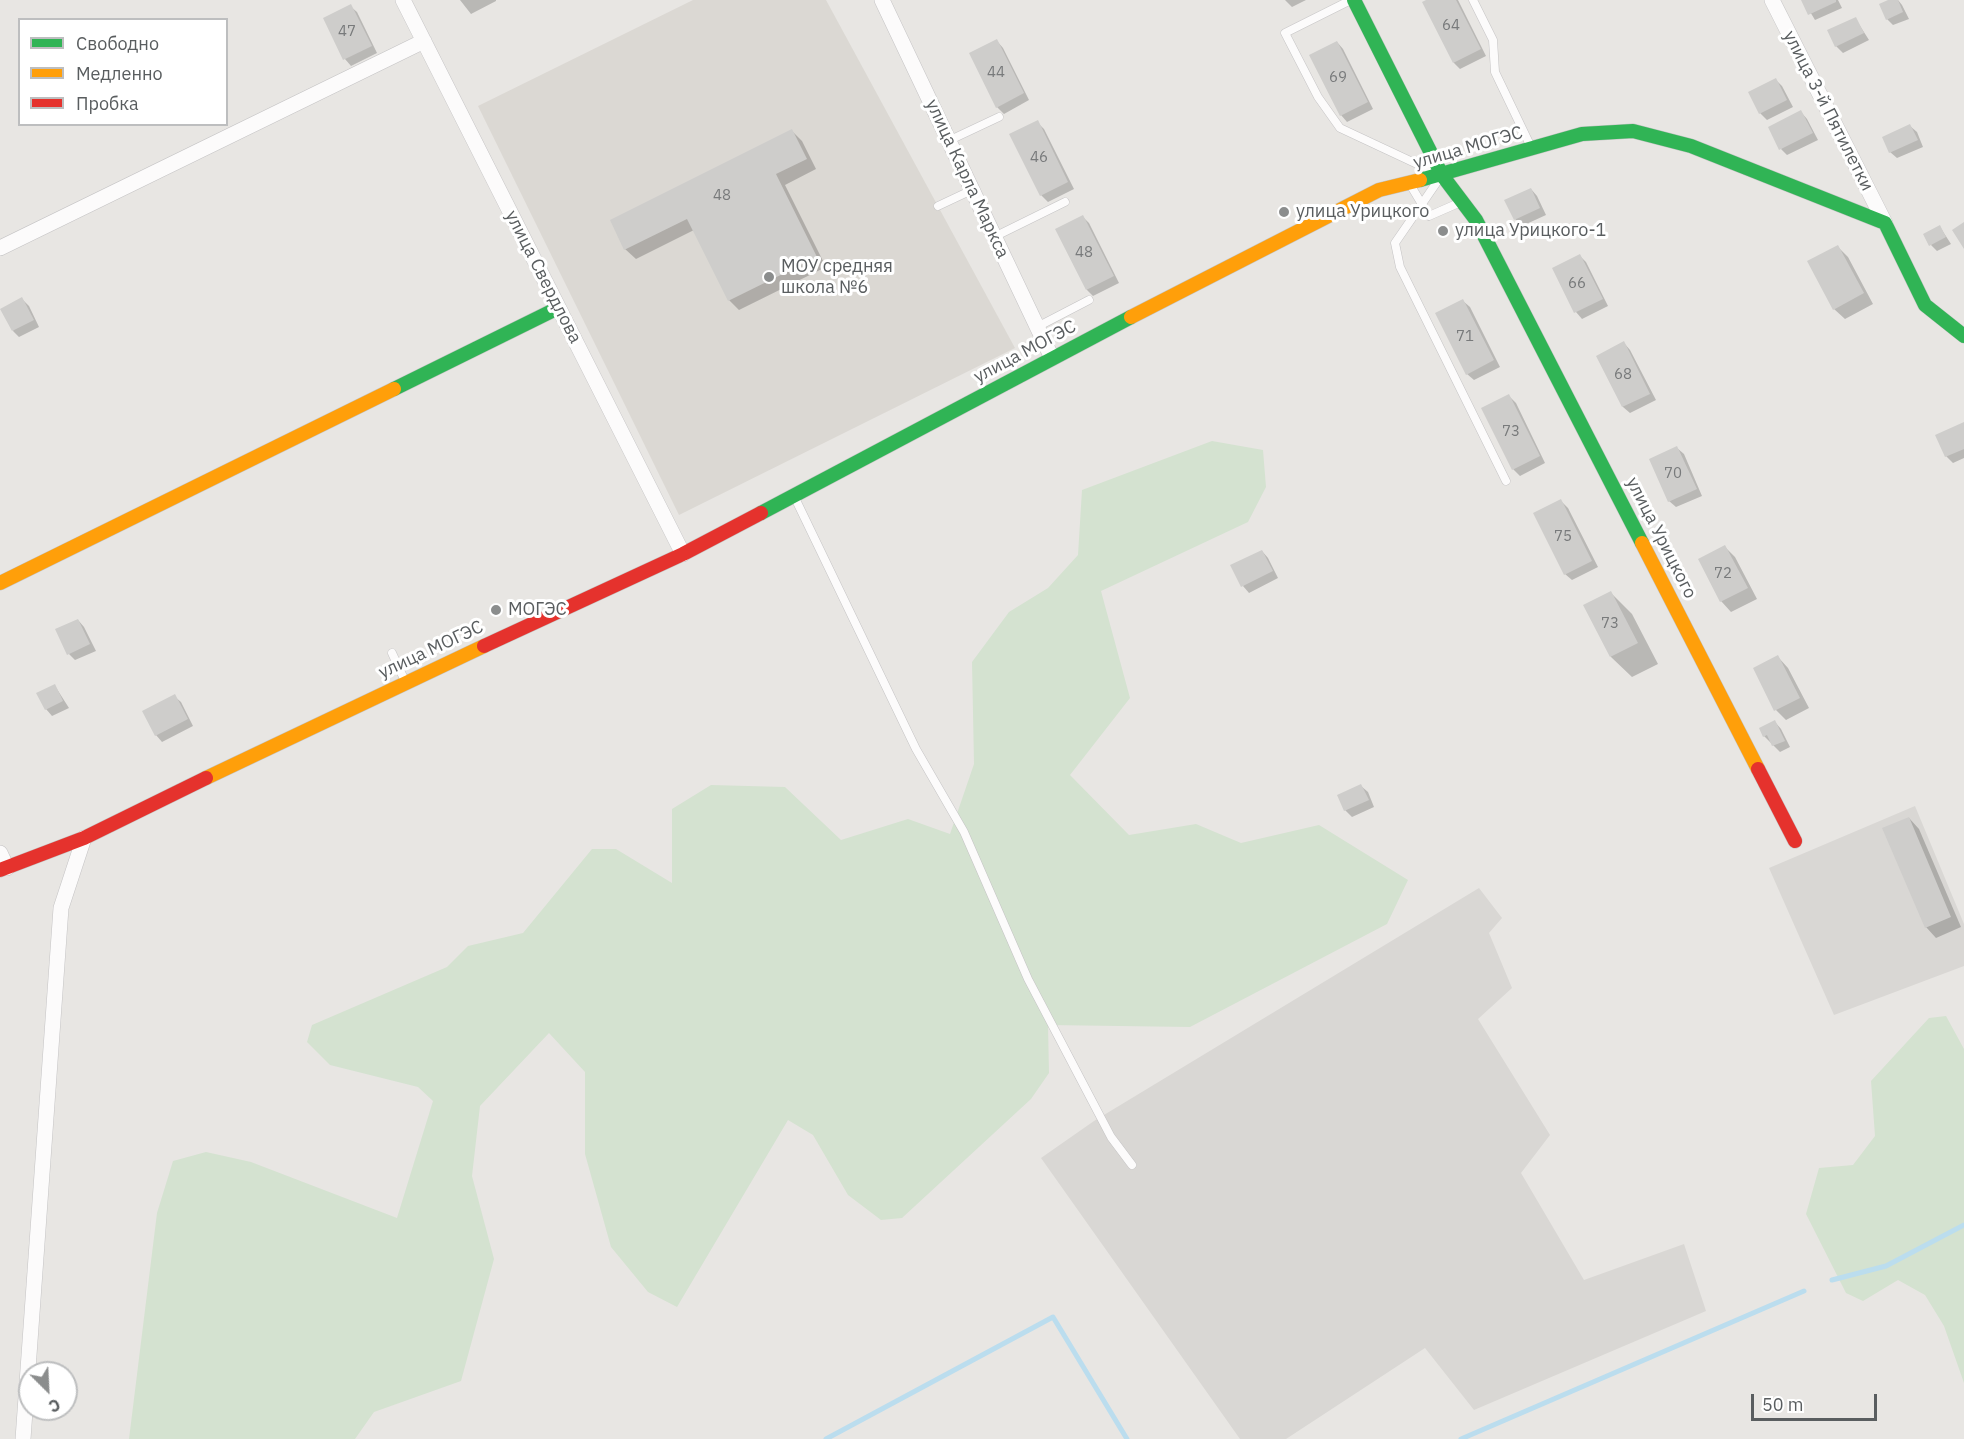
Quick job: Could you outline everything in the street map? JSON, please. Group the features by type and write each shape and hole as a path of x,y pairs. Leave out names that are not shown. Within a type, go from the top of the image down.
{"street":[{"name":"улица Свердлова","path":"403,0 682,554"},
{"name":"улица Карла Маркса","path":"882,0 1052,358"},
{"name":"улица Урицкого","path":"1352,0 1442,176 1476,220 1795,841"},
{"name":"улица 3-й Пятилетки","path":"1772,0 1885,223"},
{"path":"0,248 424,41"},
{"name":"улица МОГЭС","path":"3,869 84,838 406,681 682,554 1052,358 1379,190 1442,176 1582,134 1634,131 1691,146 1885,223"},
{"path":"1885,223 1925,305 1964,336"},
{"path":"0,583 558,308"},
{"path":"23,1439 61,908 84,838"},
{"path":"0,853 3,869"}],"lane":[{"path":"1352,0 1285,33 1318,97 1340,128 1442,176 1395,243 1400,267 1506,481"},
{"path":"1473,0 1493,40 1495,72 1532,149"},
{"path":"948,141 999,117"},
{"path":"1409,183 1429,216 1462,202"},
{"path":"938,206 972,190"},
{"path":"994,237 1065,202"},
{"path":"1037,327 1089,300"},
{"path":"794,494 916,749 964,832 1028,979 1111,1137 1132,1165"},
{"path":"392,653 406,681"}],"shaded area":[{"name":"МОУ средняя школа №6","path":"693,0 826,0 1015,348 679,515 478,106"},
{"path":"1915,806 1964,924 1964,966 1834,1015 1769,868"},
{"path":"1479,888 1502,918 1489,933 1512,988 1478,1019 1550,1135 1521,1173 1584,1280 1684,1244 1706,1311 1474,1410 1425,1348 1286,1439 1240,1439 1041,1158 1094,1121"}],"green space":[{"path":"1212,441 1263,450 1266,487 1248,522 1101,591 1130,698 1070,775 1129,835 1196,824 1241,843 1319,825 1408,880 1387,924 1190,1027 1048,1025 1049,1073 1031,1099 902,1218 881,1220 848,1195 813,1135 788,1120 677,1307 648,1292 611,1247 585,1154 585,1072 549,1033 480,1106 472,1176 494,1259 461,1381 374,1412 355,1439 129,1439 157,1213 173,1161 206,1152 251,1162 397,1218 433,1101 418,1087 330,1065 307,1042 312,1025 447,967 468,946 523,933 592,849 616,849 672,883 672,809 711,785 785,787 841,840 908,819 950,834 974,764 972,662 1009,612 1048,588 1078,555 1082,490"},
{"path":"1946,1016 1964,1049 1964,1383 1944,1326 1925,1295 1898,1280 1863,1301 1846,1293 1806,1214 1819,1168 1853,1165 1875,1136 1871,1081 1929,1018"}],"building":[{"path":"1456,0 1481,49 1453,63 1422,2"},
{"path":"1801,0 1836,0 1836,2 1808,15"},
{"path":"1888,0 1898,0 1903,12 1886,20 1879,4"},
{"path":"351,4 372,46 343,60 323,18"},
{"path":"1856,17 1864,33 1835,47 1827,30"},
{"path":"997,39 1024,93 996,108 969,53"},
{"path":"1337,41 1368,102 1340,116 1309,55"},
{"path":"1776,78 1787,100 1759,114 1748,92"},
{"path":"1801,110 1813,133 1779,150 1768,127"},
{"path":"1038,120 1068,182 1040,196 1009,134"},
{"path":"1910,124 1918,140 1889,153 1882,137"},
{"path":"792,129 807,159 776,174 817,257 728,301 687,219 624,250 610,220"},
{"path":"1531,188 1540,208 1514,220 1504,200"},
{"path":"1083,215 1114,276 1086,290 1055,229"},
{"path":"1964,222 1964,249 1952,230"},
{"path":"1940,225 1946,237 1929,246 1923,234"},
{"path":"1838,245 1864,293 1833,310 1807,261"},
{"path":"1580,254 1603,299 1574,313 1552,268"},
{"path":"22,297 34,320 12,331 0,309"},
{"path":"1463,299 1494,360 1466,375 1435,313"},
{"path":"1624,341 1650,394 1622,407 1596,356"},
{"path":"1509,394 1540,456 1512,470 1481,408"},
{"path":"1964,422 1964,449 1945,457 1935,435"},
{"path":"1677,446 1697,489 1668,502 1649,459"},
{"path":"1561,499 1592,561 1564,575 1533,513"},
{"path":"1725,545 1748,588 1720,602 1698,559"},
{"path":"1262,550 1273,571 1241,587 1230,565"},
{"path":"1611,591 1638,643 1610,657 1583,605"},
{"path":"78,619 90,644 67,655 55,629"},
{"path":"1778,655 1800,698 1774,711 1753,668"},
{"path":"55,684 63,701 45,710 36,693"},
{"path":"175,694 188,719 155,736 142,711"},
{"path":"1775,720 1785,741 1772,746 1767,735 1763,737 1759,728"},
{"path":"1361,784 1369,800 1344,811 1337,795"},
{"path":"1909,817 1951,917 1925,928 1882,828"}],"waterway":[{"path":"1832,1280 1886,1266 1964,1225"},
{"path":"1461,1439 1804,1291"},
{"path":"826,1439 1053,1317 1127,1439"}],"traffic: fast":[{"path":"1354,0 1442,175 1476,220 1642,543"},
{"path":"1420,180 1582,134 1633,131 1691,146 1885,223 1925,305 1964,336"},
{"path":"394,389 558,308"},
{"path":"761,513 1131,317"}],"traffic: slow":[{"path":"1131,317 1379,190 1420,180"},
{"path":"0,583 394,389"},
{"path":"1642,543 1758,769"},
{"path":"206,778 484,646"}],"traffic: jam":[{"path":"484,646 683,554 761,513"},
{"path":"1758,769 1795,841"},
{"path":"0,870 84,838 206,778"}],"place":[{"name":"улица Урицкого","path":"1284,212"},
{"name":"улица Урицкого-1","path":"1443,231"},
{"name":"МОУ средняя школа №6","path":"769,277"},
{"name":"МОГЭС","path":"496,610"}]}
